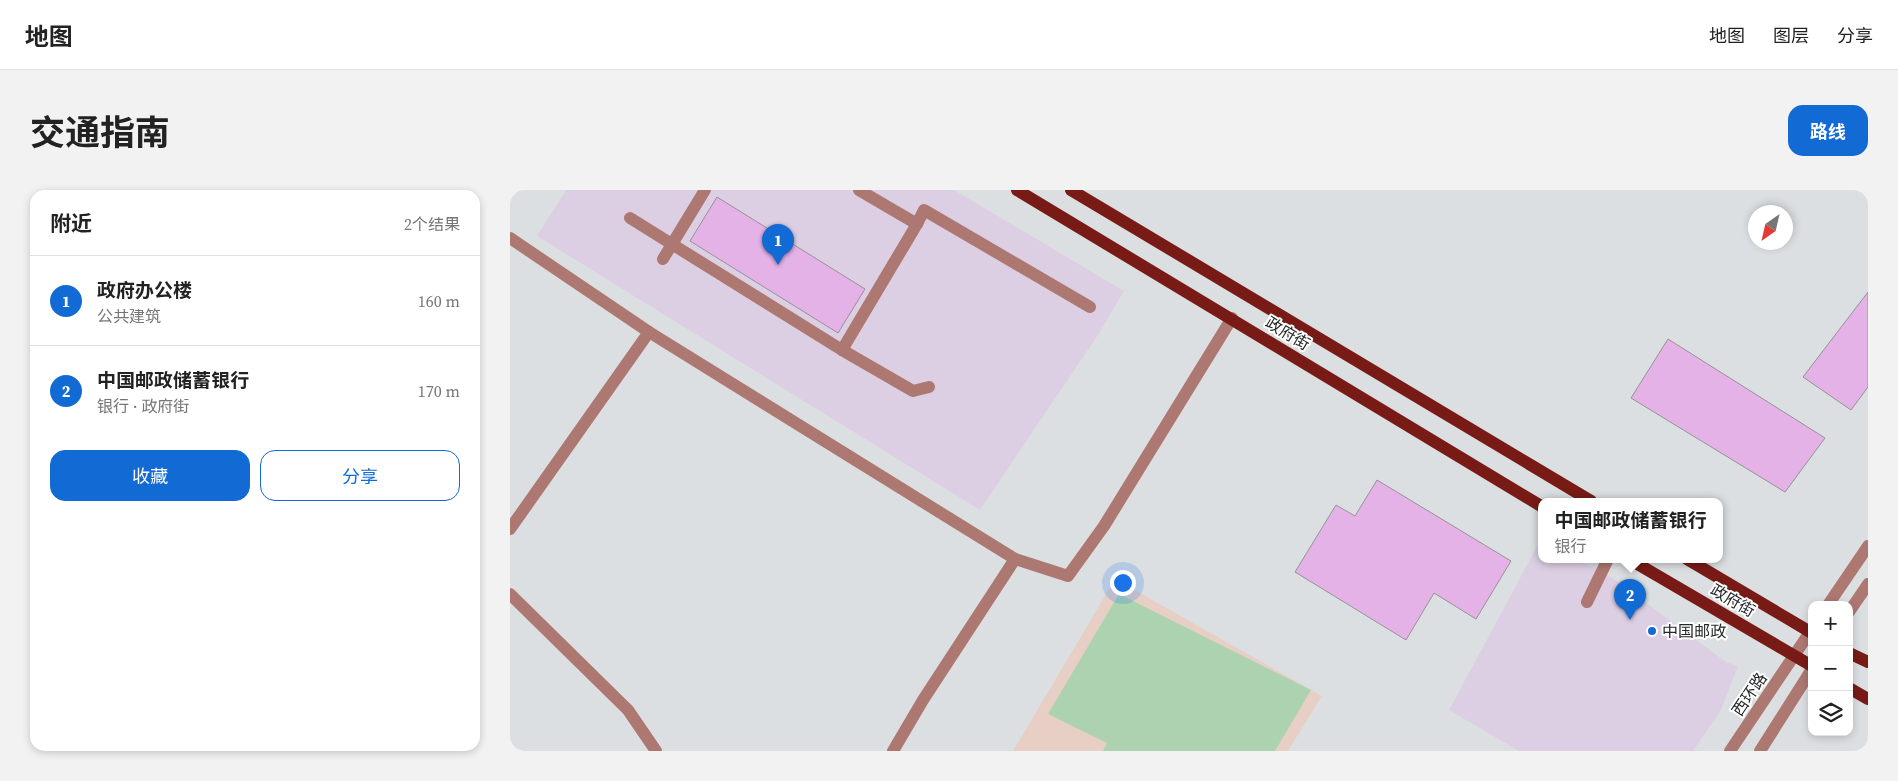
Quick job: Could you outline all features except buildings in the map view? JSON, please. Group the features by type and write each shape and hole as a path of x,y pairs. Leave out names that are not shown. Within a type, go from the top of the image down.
{"main road":[{"name":"政府街","path":"1017,190 1538,504"},
{"name":"政府街","path":"1071,190 1586,498"},
{"name":"政府街","path":"1636,563 1808,664"},
{"name":"政府街","path":"1694,563 1808,630"},
{"path":"1853,655 1868,662"},
{"path":"1853,690 1868,699"}],"street":[{"path":"663,260 705,190"},
{"path":"859,190 917,224"},
{"path":"842,350 924,210 1090,307"},
{"path":"630,218 842,350 913,391 929,387"},
{"path":"510,238 649,332 1015,559 1068,576 1104,526 1232,318"},
{"path":"510,529 649,332"},
{"path":"1831,601 1868,546"},
{"path":"893,751 923,700 1015,559"},
{"path":"1588,602 1606,563"},
{"path":"1853,606 1868,584"},
{"path":"510,594 628,710 656,751"},
{"name":"西环路","path":"1730,751 1808,636"},
{"path":"1760,751 1808,673"}],"shaded area":[{"path":"566,190 954,190 1124,291 1098,335 980,510 537,236"},
{"path":"1538,545 1538,563 1585,563 1611,577 1726,662 1738,666 1721,710 1693,751 1519,751 1449,710"},
{"path":"1115,579 1322,696 1288,751 1013,751"}],"green space":[{"path":"1119,594 1311,690 1275,751 1103,751 1107,743 1048,714"}],"place":[{"name":"政府办公楼","path":"778,265"},
{"name":"中国邮政储蓄银行","path":"1630,620"},
{"name":"中国邮政","path":"1652,631"}]}
